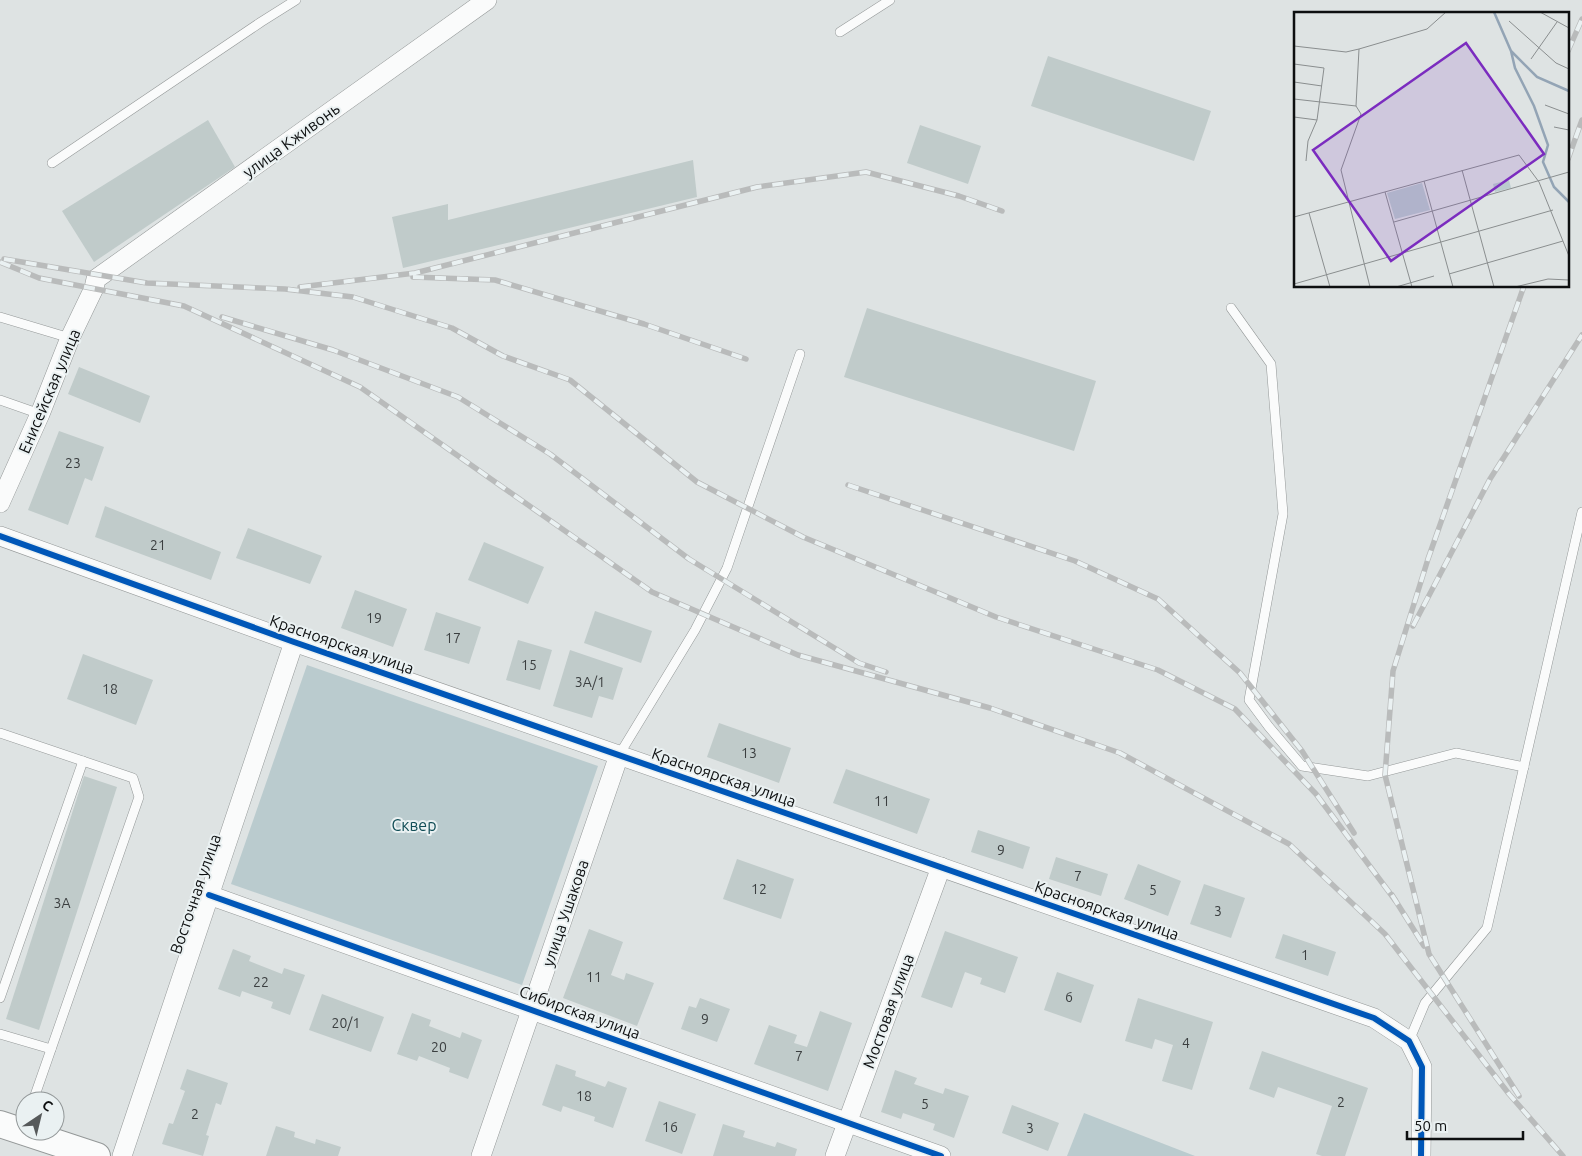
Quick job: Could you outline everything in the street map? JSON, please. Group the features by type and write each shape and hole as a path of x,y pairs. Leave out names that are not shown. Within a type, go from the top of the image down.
{"street":[{"name":"улица Кживонь","path":"96,279 487,0"},
{"name":"Енисейская улица","path":"0,503 40,414 70,338 94,288 96,279"},
{"name":"Красноярская улица","path":"0,536 294,642 1374,1018 1409,1042 1422,1067 1421,1156"},
{"name":"Восточная улица","path":"122,1156 294,642"},
{"name":"улица Ушакова","path":"481,1156 619,755"},
{"name":"Мостовая улица","path":"835,1156 941,867"},
{"name":"Сибирская улица","path":"209,896 941,1156"},
{"path":"55,1141 97,1156"}],"lane":[{"path":"52,163 296,0"},
{"path":"840,32 890,0"},
{"path":"1231,308 1271,364 1283,514 1249,700 1302,766 1368,776 1456,753 1524,766"},
{"path":"0,317 70,338"},
{"path":"619,755 695,630 727,568 800,354"},
{"path":"0,400 40,414"},
{"path":"1409,1042 1425,1003 1487,928 1582,512"},
{"path":"0,734 133,778 139,797 36,1091"},
{"path":"0,998 83,761"},
{"path":"0,1034 51,1049"}],"green space":[{"name":"Сквер","path":"307,665 598,766 522,985 231,884"},
{"path":"1084,1113 1195,1156 1067,1156"}],"building":[{"path":"1048,56 1211,111 1194,161 1031,106"},
{"path":"208,120 235,167 94,262 62,211"},
{"path":"920,125 981,146 968,184 907,163"},
{"path":"693,160 697,197 403,268 392,217 448,204 448,220"},
{"path":"867,308 1096,381 1074,451 844,377"},
{"path":"79,367 150,396 140,423 68,394"},
{"path":"59,431 104,447 92,481 85,478 68,525 28,510"},
{"path":"105,506 221,552 211,580 95,537"},
{"path":"248,528 322,556 310,584 236,558"},
{"path":"484,542 544,567 528,604 468,580"},
{"path":"355,590 407,609 393,647 341,628"},
{"path":"595,611 652,631 641,663 584,643"},
{"path":"436,612 481,627 469,664 424,650"},
{"path":"518,640 552,650 540,690 506,680"},
{"path":"570,650 623,668 613,700 599,696 592,718 553,706"},
{"path":"83,654 153,680 136,725 67,699"},
{"path":"719,723 791,748 779,783 707,757"},
{"path":"846,769 930,799 917,834 833,803"},
{"path":"84,776 117,787 39,1030 6,1019"},
{"path":"978,830 1030,847 1023,869 971,852"},
{"path":"1056,857 1108,874 1101,896 1049,879"},
{"path":"737,859 794,879 781,919 723,899"},
{"path":"1138,864 1181,881 1168,916 1124,899"},
{"path":"1204,884 1245,898 1231,938 1190,924"},
{"path":"589,929 623,942 611,975 624,980 626,973 654,983 637,1026 563,998"},
{"path":"945,931 1018,957 1005,993 980,984 982,978 965,972 952,1008 921,997"},
{"path":"1283,934 1336,952 1328,976 1275,958"},
{"path":"233,949 251,956 249,961 282,974 284,968 305,975 290,1015 271,1008 273,1002 242,991 240,997 218,989"},
{"path":"1057,972 1094,985 1081,1023 1044,1010"},
{"path":"322,994 384,1017 371,1052 309,1030"},
{"path":"700,998 730,1009 717,1042 681,1029 689,1006 696,1008"},
{"path":"1138,998 1213,1022 1192,1090 1162,1081 1173,1045 1155,1039 1152,1049 1125,1041"},
{"path":"820,1011 852,1023 828,1091 754,1064 769,1025 797,1035 794,1043 807,1047"},
{"path":"412,1013 431,1020 429,1026 460,1038 462,1032 482,1040 468,1079 449,1072 450,1068 419,1056 417,1061 397,1054"},
{"path":"1262,1051 1368,1088 1345,1156 1322,1156 1316,1154 1332,1106 1278,1087 1274,1098 1249,1089"},
{"path":"556,1064 576,1071 575,1076 605,1087 608,1081 627,1088 613,1128 594,1121 595,1117 563,1106 561,1112 542,1105"},
{"path":"187,1069 228,1083 221,1105 216,1103 206,1135 209,1136 203,1156 162,1144 169,1123 173,1124 185,1091 180,1089"},
{"path":"895,1070 917,1078 914,1084 943,1094 945,1088 969,1096 954,1138 933,1130 935,1124 903,1113 901,1119 881,1112"},
{"path":"659,1101 696,1114 682,1154 645,1141"},
{"path":"1012,1105 1059,1123 1048,1151 1002,1133"},
{"path":"723,1124 745,1131 743,1137 775,1147 777,1142 797,1149 795,1156 713,1156"},
{"path":"276,1126 295,1132 294,1137 315,1144 316,1139 341,1147 338,1156 266,1156"}],"railway":[{"path":"1570,46 1582,19"},
{"path":"1570,153 1582,120"},
{"path":"300,287 415,273 757,187 866,172 959,196 1002,211"},
{"path":"4,259 147,283 285,289 353,297 452,328 503,356 570,380 697,482 803,537 996,617 1158,670 1235,709 1316,794 1395,900"},
{"path":"0,262 39,278 184,306 360,387 652,592 798,655 990,708 1120,753 1289,844 1385,934 1509,1094 1563,1156"},
{"path":"413,277 495,280 644,324 746,359"},
{"path":"1519,1096 1429,954 1385,775 1393,671 1428,559 1523,288"},
{"path":"222,317 333,350 458,397 550,454 689,559 859,663 886,672"},
{"path":"1413,626 1490,479 1582,335"},
{"path":"848,485 1075,561 1158,599 1240,673 1302,751 1354,833"},
{"path":"1392,895 1424,946"}],"cycle path":[{"path":"0,536 294,642 1374,1018 1409,1041 1422,1067 1421,1156"},
{"path":"209,895 941,1156"}]}
